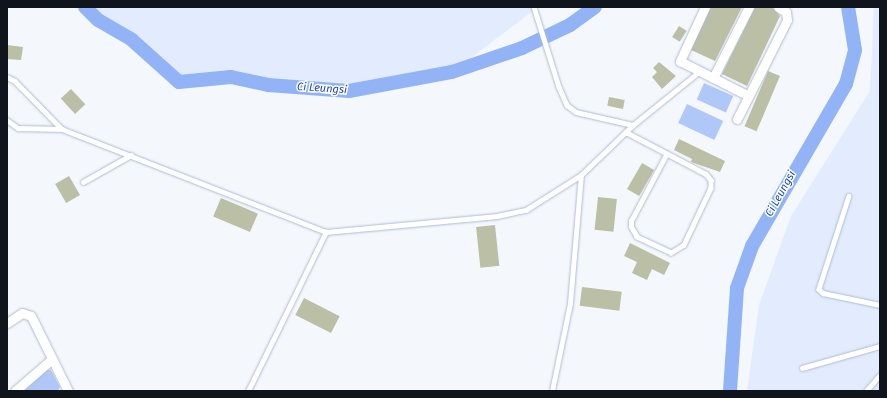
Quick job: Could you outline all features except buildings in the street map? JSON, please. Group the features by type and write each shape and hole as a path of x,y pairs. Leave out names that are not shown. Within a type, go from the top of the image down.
{"street":[{"path":"705,7 680,59 747,96"},
{"path":"713,78 749,7"},
{"path":"737,119 747,96 787,20 786,12 778,7"},
{"path":"7,323 18,314 27,313 52,359 65,390"},
{"path":"15,391 52,359"}],"lane":[{"path":"534,8 559,87 567,105 576,112 633,125"},
{"path":"7,120 18,128 62,129 326,232 516,214 535,207 581,175 633,125 700,71"},
{"path":"7,77 15,81 62,129"},
{"path":"626,132 666,155 706,174 713,184 684,245 671,253 637,237 631,227 631,221 666,155"},
{"path":"83,182 131,155"},
{"path":"552,391 570,303 581,175"},
{"path":"849,196 819,289 823,293 880,305"},
{"path":"248,391 326,232"},
{"path":"802,368 880,346"},
{"path":"866,391 880,375"}],"shaded area":[{"path":"85,7 538,7 452,72 349,91 231,77 179,82 132,40 98,20"},
{"path":"874,7 880,7 880,391 747,391 759,305 791,216 870,91"},
{"path":"704,83 733,96 726,112 697,99"},
{"path":"687,104 723,121 714,140 678,123"},
{"path":"47,370 51,370 60,387 58,391 23,391"}],"waterway":[{"name":"Ci Leungsi","path":"85,7 98,20 132,40 179,82 231,77 268,85 349,91 452,72 522,48 570,25 595,7"},
{"name":"Ci Leungsi","path":"730,391 737,288 752,246 846,84 855,50 848,7"}]}
